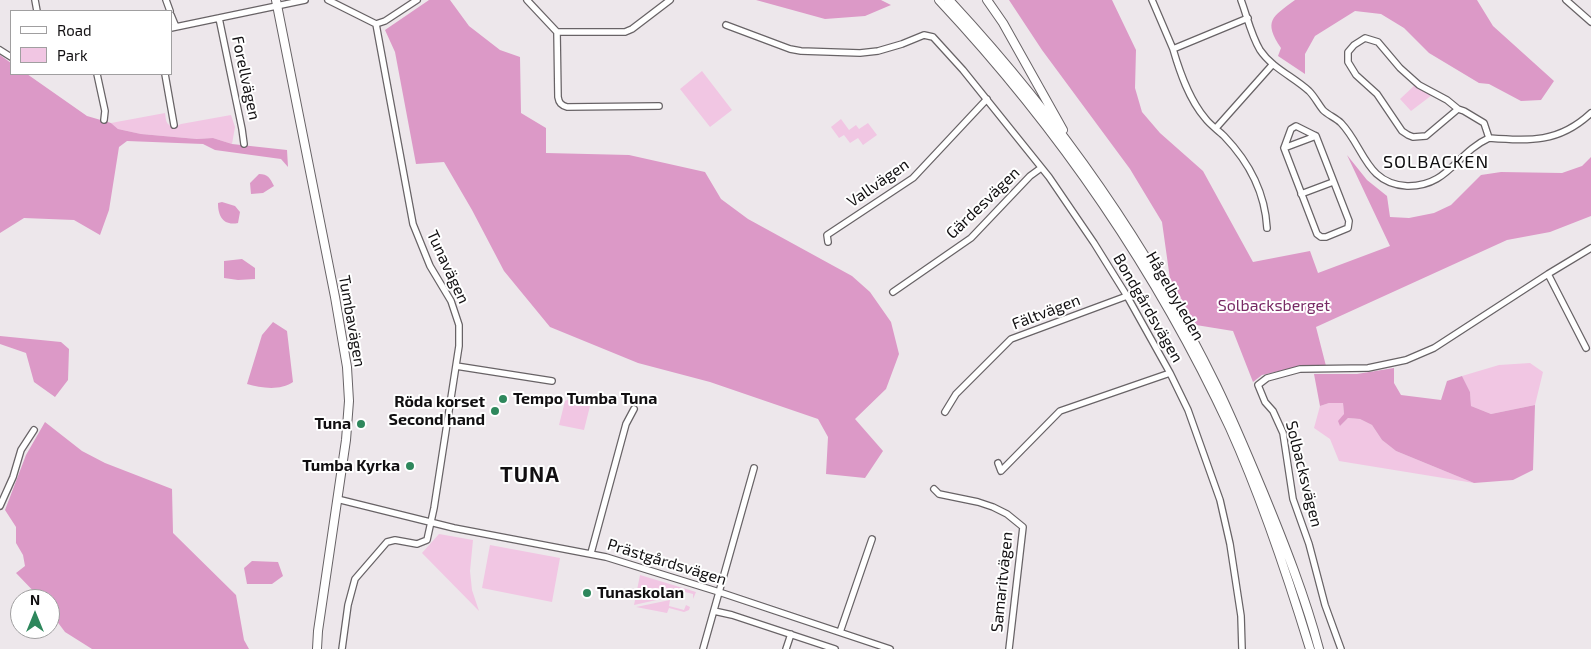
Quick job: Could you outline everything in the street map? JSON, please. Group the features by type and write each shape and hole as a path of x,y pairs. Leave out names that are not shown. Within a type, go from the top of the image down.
{"main road":[{"name":"Hågelbyleden","path":"939,0 1027,102 1104,206 1138,259 1181,334 1230,429 1270,528 1310,649"},
{"name":"Hågelbyleden","path":"949,0 1005,62 1074,151 1110,202 1143,254 1192,340 1235,426 1276,525 1319,649"},
{"path":"987,0 1003,22 1074,151"},
{"name":"Tumbavägen","path":"276,2 335,297 347,367 349,392 346,440 317,649"}],"street":[{"path":"174,27 219,18 276,2 305,0"},
{"path":"328,0 376,24 385,21 418,0"},
{"path":"527,0 557,32 559,102 567,107 659,106"},
{"path":"557,32 625,32 632,29 670,0"},
{"path":"1152,0 1193,101 1205,119 1216,128 1243,158 1255,178 1266,210 1267,228"},
{"path":"1241,0 1261,51 1273,64 1310,91 1324,111 1340,123 1381,179 1395,184 1408,186 1432,183 1447,173 1477,143 1489,138 1523,140 1552,137 1574,126 1591,114"},
{"path":"1566,0 1591,22"},
{"name":"Forellvägen","path":"219,18 244,144"},
{"path":"1173,49 1248,18"},
{"name":"Tunavägen","path":"376,24 413,224 430,266 451,301 459,325 456,366 431,523"},
{"name":"Bondgårdsvägen","path":"726,26 790,49 801,51 860,53 888,49 924,35 933,36 963,70 1030,151 1094,243 1127,296 1188,410 1220,500 1230,544 1241,616 1242,649"},
{"path":"1458,109 1426,136 1413,137 1408,135 1402,130 1377,94 1356,74 1348,62 1348,52 1354,45 1365,38 1378,42 1400,68 1419,85 1484,123 1489,138"},
{"path":"1216,128 1273,64"},
{"path":"97,75 105,111 104,120"},
{"path":"165,75 174,125"},
{"name":"Vallvägen","path":"828,242 826,235 913,178 987,99"},
{"path":"1296,126 1316,136 1349,221 1348,228 1326,237 1321,237 1317,234 1284,148 1291,129 1296,126"},
{"path":"1284,148 1316,136"},
{"name":"Gärdesvägen","path":"893,292 971,238 1030,176 1041,168"},
{"path":"1301,194 1333,182"},
{"name":"Solbacksvägen","path":"1341,649 1325,605 1309,544 1293,499 1282,433 1273,411 1265,402 1258,385 1266,378 1300,370 1368,368 1406,360 1434,348 1591,248"},
{"path":"1548,274 1586,348"},
{"name":"Fältvägen","path":"945,412 956,394 1011,339 1127,296"},
{"path":"456,366 552,381"},
{"path":"998,463 1001,470 1060,411 1170,374"},
{"path":"591,553 626,424 634,409"},
{"path":"0,506 13,477 21,450 34,430"},
{"path":"702,649 754,468"},
{"name":"Samaritvägen","path":"934,489 939,494 993,507 1007,514 1023,527 1009,649"},
{"name":"Prästgårdsvägen","path":"337,499 431,523 591,553 719,592 890,649"},
{"path":"342,649 348,605 355,579 387,542 395,540 418,544 424,542 428,537 431,523"},
{"path":"840,632 872,539"},
{"path":"714,611 732,615 835,649"},
{"path":"786,649 791,634"}],"green space":[{"path":"429,0 450,0 469,26 500,50 520,57 521,113 546,128 546,153 629,155 705,172 721,199 748,219 852,276 870,292 891,322 899,354 886,389 855,419 883,451 865,478 826,474 828,437 818,419 710,382 638,363 550,327 504,271 444,162 416,164 395,52 385,30"},
{"path":"756,0 881,0 891,5 865,16 825,19"},
{"name":"Solbacksberget","path":"1009,0 1112,0 1136,50 1135,88 1142,112 1160,133 1203,171 1253,262 1310,251 1318,273 1390,246 1347,155 1367,180 1387,196 1390,217 1409,218 1434,213 1451,205 1481,175 1501,172 1562,173 1582,166 1591,157 1591,216 1550,232 1507,240 1316,327 1326,366 1302,366 1262,375 1253,382 1233,331 1196,325 1170,279 1162,222 1130,169 1042,50"},
{"path":"1295,0 1477,0 1493,26 1554,81 1541,100 1521,101 1489,84 1479,83 1429,53 1404,28 1381,14 1355,11 1315,36 1305,54 1305,74 1278,56 1281,48 1275,39 1271,25 1276,16"},
{"path":"0,55 10,62 10,75 28,75 87,116 111,123 118,129 141,134 197,139 213,138 232,144 287,150 288,167 281,159 215,150 203,144 127,141 119,147 109,210 100,235 74,220 24,218 0,233"},
{"path":"702,71 732,110 710,127 680,89"},
{"path":"1415,85 1432,95 1411,111 1400,99"},
{"path":"165,113 167,122 174,127 231,115 235,127 232,144 213,138 197,139 141,134 118,129 111,123"},
{"path":"841,119 849,130 856,125 859,129 868,123 877,135 863,145 858,138 850,143 844,135 839,138 831,127"},
{"path":"259,174 268,177 274,186 263,193 251,194 250,183"},
{"path":"222,202 235,206 240,212 238,223 229,223 222,219 218,203"},
{"path":"242,259 255,268 255,279 238,280 224,278 224,261"},
{"path":"273,322 287,331 293,382 276,388 247,384 262,335"},
{"path":"0,336 61,342 69,349 68,380 55,397 34,382 26,353 0,344"},
{"path":"1530,363 1543,372 1535,405 1491,414 1471,406 1470,392 1462,376 1499,365"},
{"path":"1394,368 1394,383 1401,395 1441,400 1447,381 1462,376 1470,392 1471,406 1491,414 1535,405 1533,470 1513,480 1474,483 1396,451 1382,440 1372,425 1360,419 1348,418 1340,426 1338,421 1344,414 1343,403 1329,403 1320,406 1314,374 1357,374"},
{"path":"569,399 591,402 584,430 559,425 565,401"},
{"path":"1329,403 1343,403 1344,414 1340,426 1348,418 1360,419 1372,425 1382,440 1396,451 1474,483 1339,461 1330,439 1314,428 1320,406"},
{"path":"45,422 82,451 105,463 172,489 173,533 236,595 244,640 249,649 92,649 65,632 60,625 60,589 31,589 16,573 25,566 23,555 16,543 16,527 5,510 26,455"},
{"path":"439,534 473,540 470,571 472,590 479,611 422,553"},
{"path":"490,545 560,558 552,602 482,588"},
{"path":"252,561 278,562 283,576 272,584 247,584 244,568"},
{"path":"640,575 696,592 693,599 693,594 673,589 670,597 634,605"},
{"path":"670,600 669,606 684,610 686,605 690,607 689,610 684,612 669,608 667,613 636,607"}],"place":[{"name":"Tempo Tumba Tuna","path":"503,399"},
{"name":"Röda korset Second hand","path":"495,411"},
{"name":"Tuna","path":"361,424"},
{"name":"Tumba Kyrka","path":"410,466"},
{"name":"Tunaskolan","path":"587,593"}],"district":[{"name":"SOLBACKEN","path":"1436,162"},
{"name":"TUNA","path":"530,475"}]}
